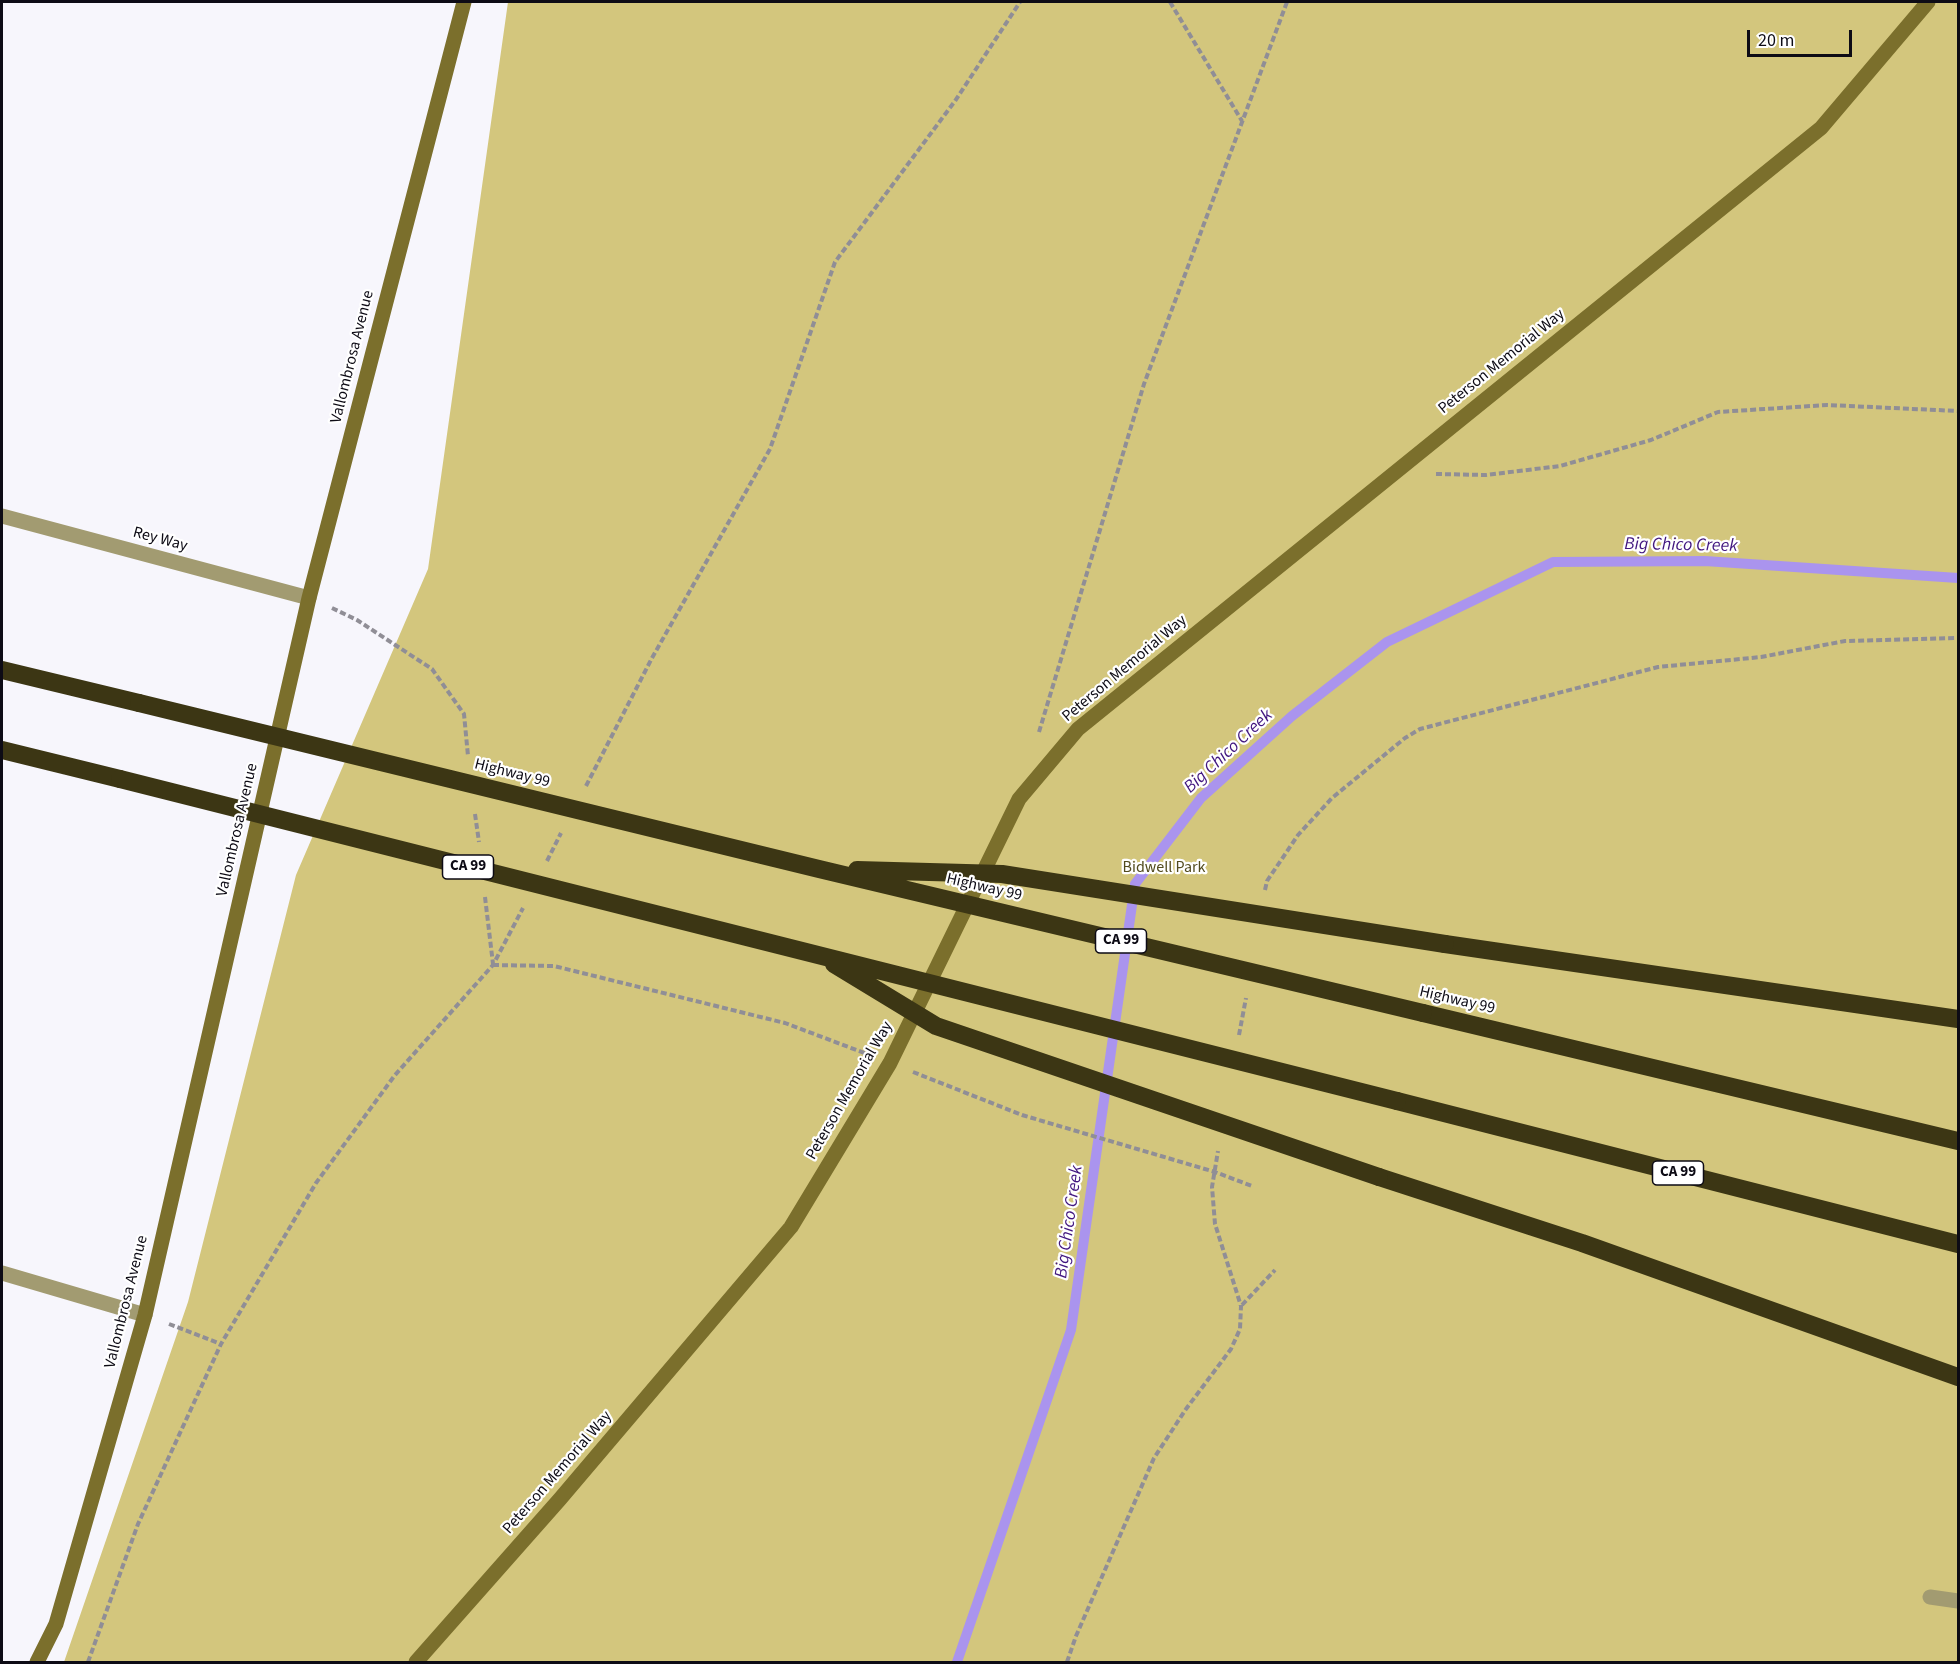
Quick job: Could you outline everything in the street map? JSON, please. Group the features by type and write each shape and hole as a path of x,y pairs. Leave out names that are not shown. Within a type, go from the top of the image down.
{"highway":[{"name":"Highway 99","path":"2,670 819,869 1959,1141"},
{"name":"CA 99","path":"2,750 1959,1244"},
{"path":"819,869 1002,874 1445,944 1959,1019"},
{"path":"817,954 936,1026 1582,1243 1959,1377"}],"street":[{"name":"Vallombrosa Avenue","path":"37,1662 56,1624 145,1315 309,598 464,2"},
{"name":"Peterson Memorial Way","path":"416,1662 792,1227 890,1063 1019,799 1078,729 1821,128 1928,2"},
{"name":"Rey Way","path":"2,516 309,598"},
{"path":"2,1273 145,1315"},
{"path":"1930,1597 1959,1601"}],"path":[{"path":"581,795 652,658 770,449 835,262 955,101 1020,2"},
{"path":"1170,2 1242,121"},
{"path":"1036,743 1144,384 1287,2"},
{"path":"1394,473 1486,475 1560,466 1651,440 1718,412 1827,405 1959,411"},
{"path":"1265,892 1267,881 1298,835 1332,798 1405,738 1420,729 1658,667 1761,657 1845,641 1959,638"},
{"path":"543,870 564,827"},
{"path":"88,1662 138,1524 221,1344 316,1184 395,1075 493,965 526,901"},
{"path":"493,965 554,966 784,1023 1022,1115 1215,1172 1251,1186"},
{"path":"1238,1044 1246,997"},
{"path":"1067,1662 1076,1636 1154,1458 1186,1409 1231,1349 1240,1329 1241,1306 1215,1224 1212,1187 1219,1149"},
{"path":"1241,1306 1275,1270"},
{"path":"145,1315 221,1344"}],"green space":[{"name":"Bidwell Park","path":"508,2 1958,2 1958,1662 64,1662 188,1302 296,875 428,569"}],"waterway":[{"name":"Big Chico Creek","path":"957,1662 1071,1330 1135,884 1201,798 1292,716 1387,642 1553,562 1705,561 1958,578"}]}
